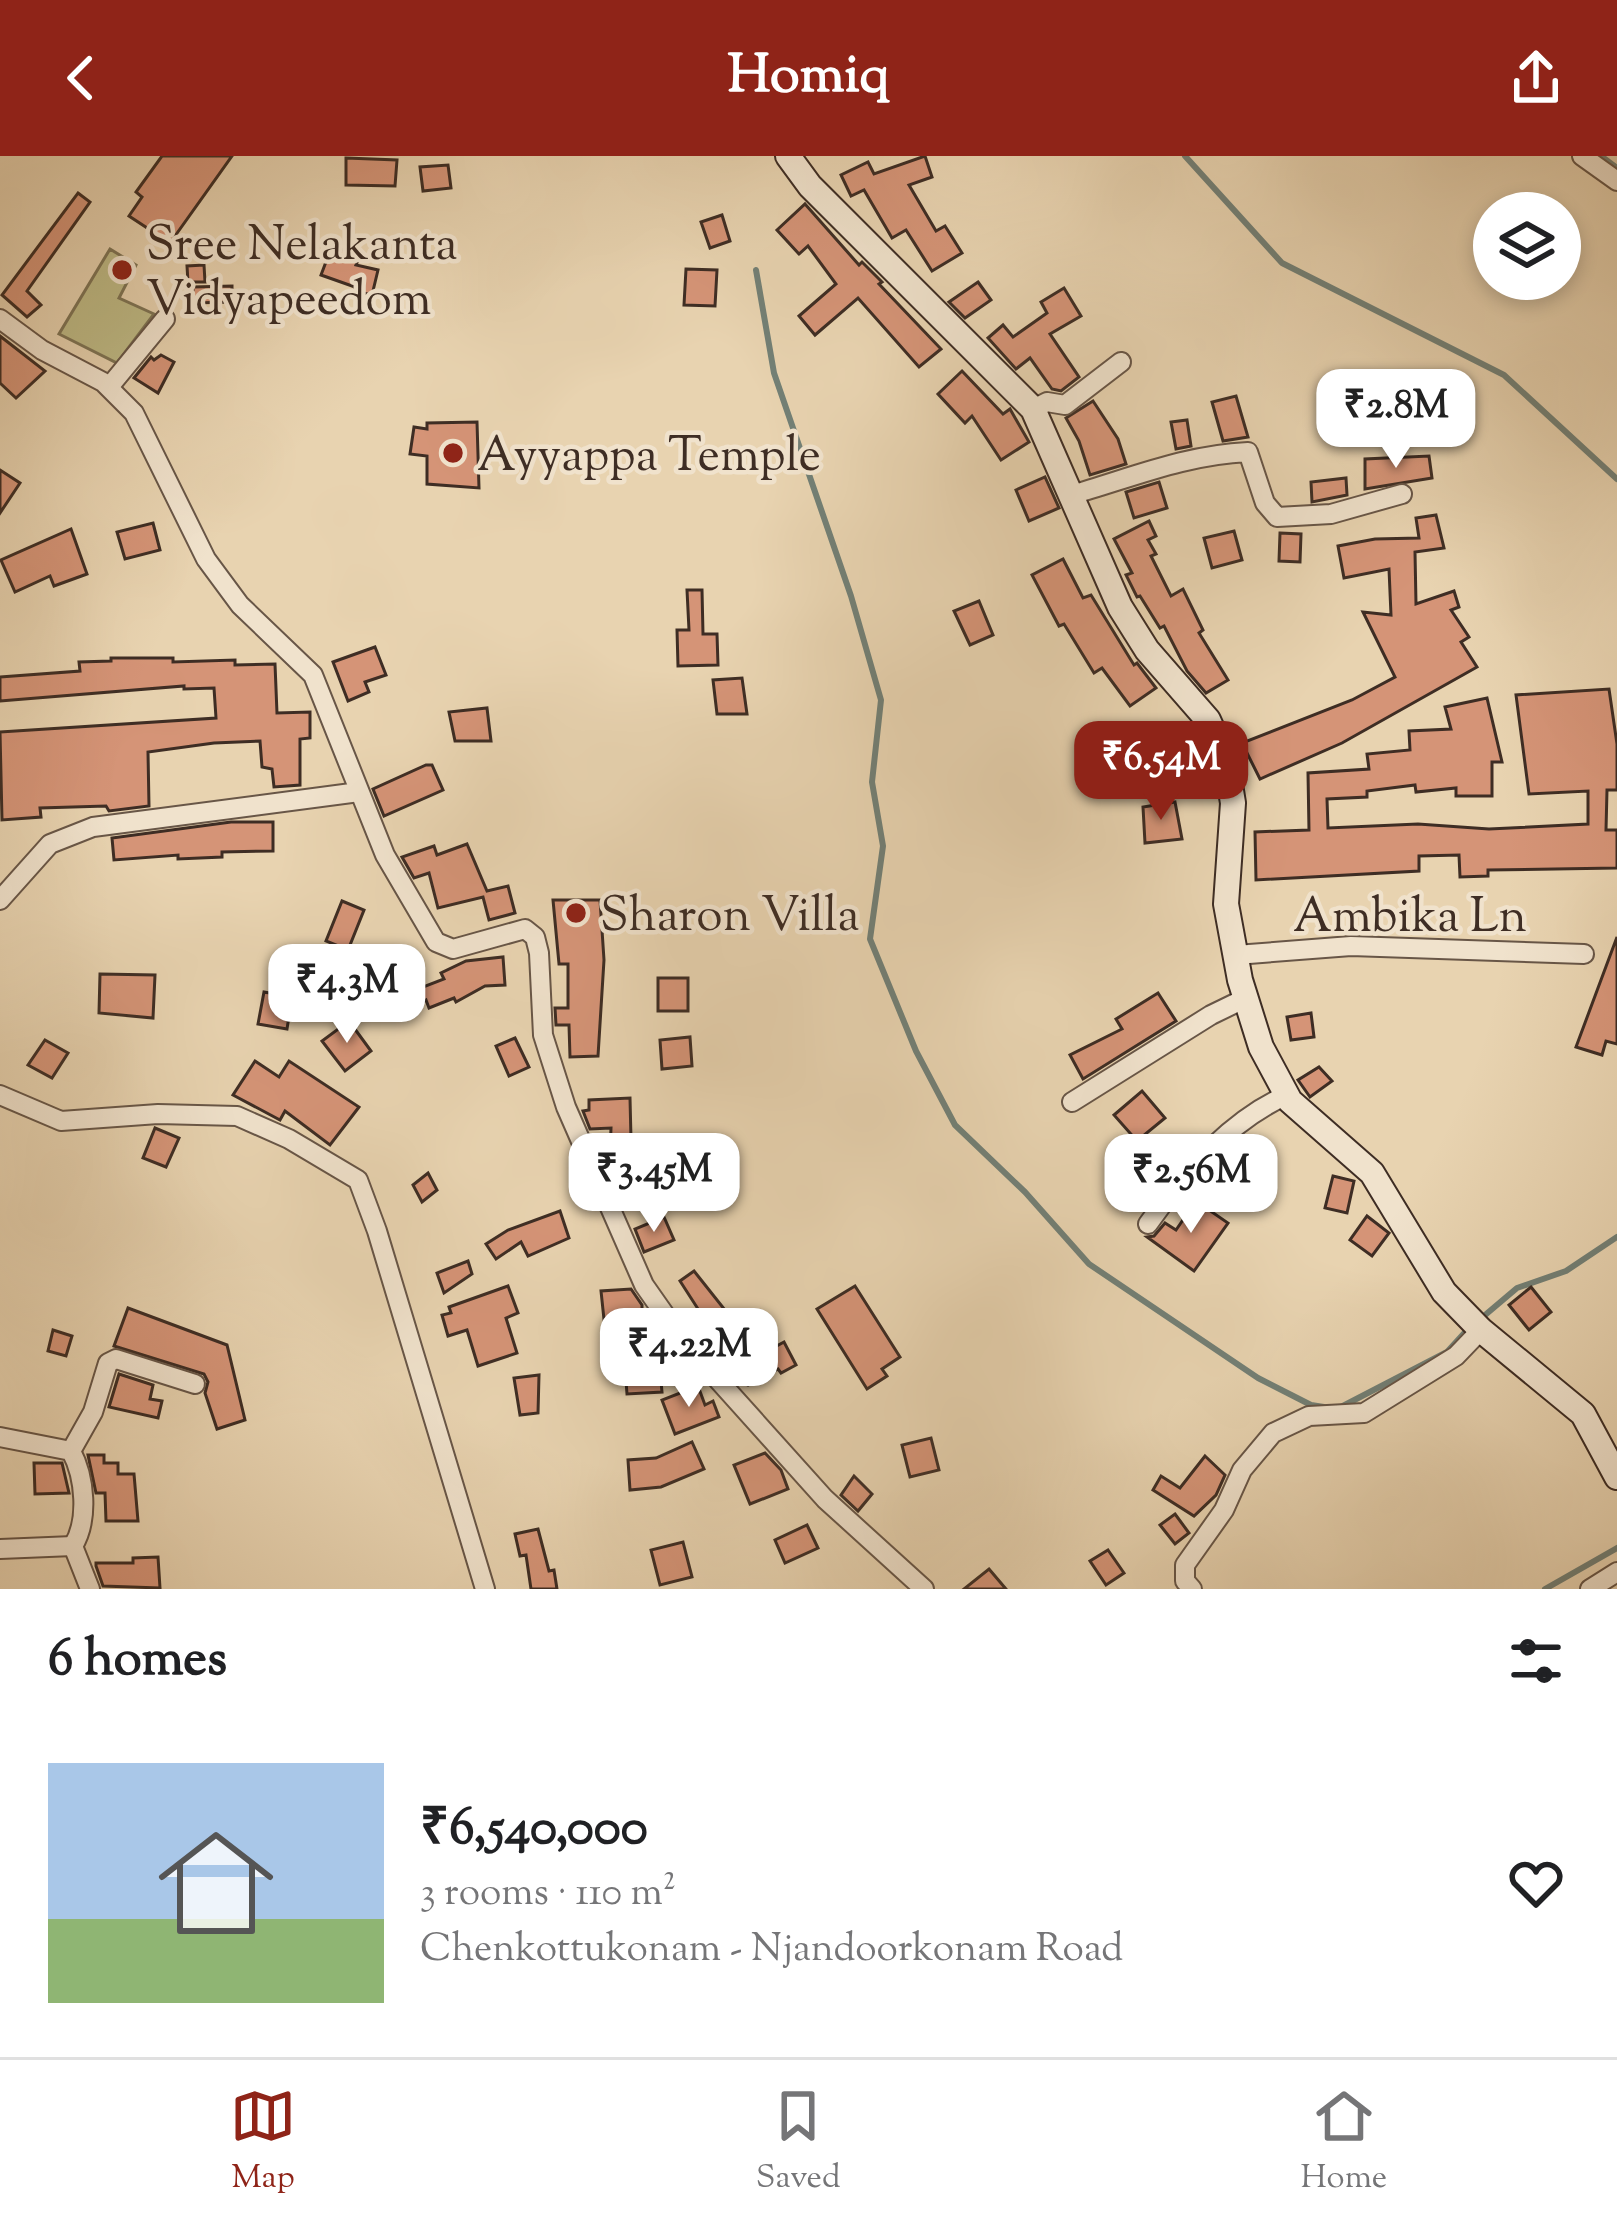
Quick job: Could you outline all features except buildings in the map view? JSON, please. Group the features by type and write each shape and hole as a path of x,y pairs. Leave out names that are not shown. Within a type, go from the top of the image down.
{"main road":[{"path":"788,156 810,186 1033,409 1120,607 1147,650 1208,720 1226,760 1233,803 1226,904 1236,955 1261,1047 1287,1095 1327,1138 1372,1173 1444,1292 1583,1414 1617,1477"}],"street":[{"path":"1582,156 1617,182"},
{"path":"0,319 109,388 134,413 206,559 240,605 313,675 385,855 443,948 453,950 525,929 535,938 543,1035 560,1089 644,1286 684,1342 825,1498 924,1589"},
{"path":"109,388 165,319"},
{"path":"1033,409 1047,402 1065,405 1121,362"},
{"path":"1071,495 1122,481 1154,466 1248,452 1265,503 1276,517 1331,514 1402,494"},
{"path":"0,900 50,844 93,827 359,792"},
{"name":"Ambika Ln","path":"1236,955 1351,946 1584,954"},
{"path":"1072,1102 1246,998"},
{"path":"0,1095 61,1121 158,1114 237,1116 289,1139 358,1180 485,1589"},
{"path":"1148,1224 1179,1183 1242,1119 1287,1095"},
{"path":"1192,1589 1185,1581 1185,1565 1224,1510 1242,1470 1273,1433 1309,1416 1364,1413 1456,1355 1473,1321"},
{"path":"71,1450 94,1412 108,1363 116,1359 195,1384"},
{"path":"0,1437 71,1450"},
{"path":"71,1450 81,1469 83,1530 74,1546 90,1589"},
{"path":"0,1549 74,1546"},
{"path":"1590,1589 1617,1573"}],"shaded area":[{"path":"110,249 136,265 119,298 154,314 117,363 59,334"}],"waterway":[{"path":"1185,156 1282,263 1504,375 1617,479"},
{"path":"1601,156 1617,168"},
{"path":"756,270 774,373 851,596 881,700 872,782 883,846 870,939 916,1051 955,1125 1025,1192 1089,1264 1258,1378 1324,1407"},
{"path":"1478,1321 1517,1288 1566,1271 1617,1237"},
{"path":"1337,1409 1447,1352 1468,1329"},
{"path":"1545,1589 1617,1548"}],"place":[{"name":"Sree Nelakanta Vidyapeedom","path":"122,270"},
{"name":"Ayyappa Temple","path":"453,453"},
{"name":"Sharon Villa","path":"576,913"}]}
